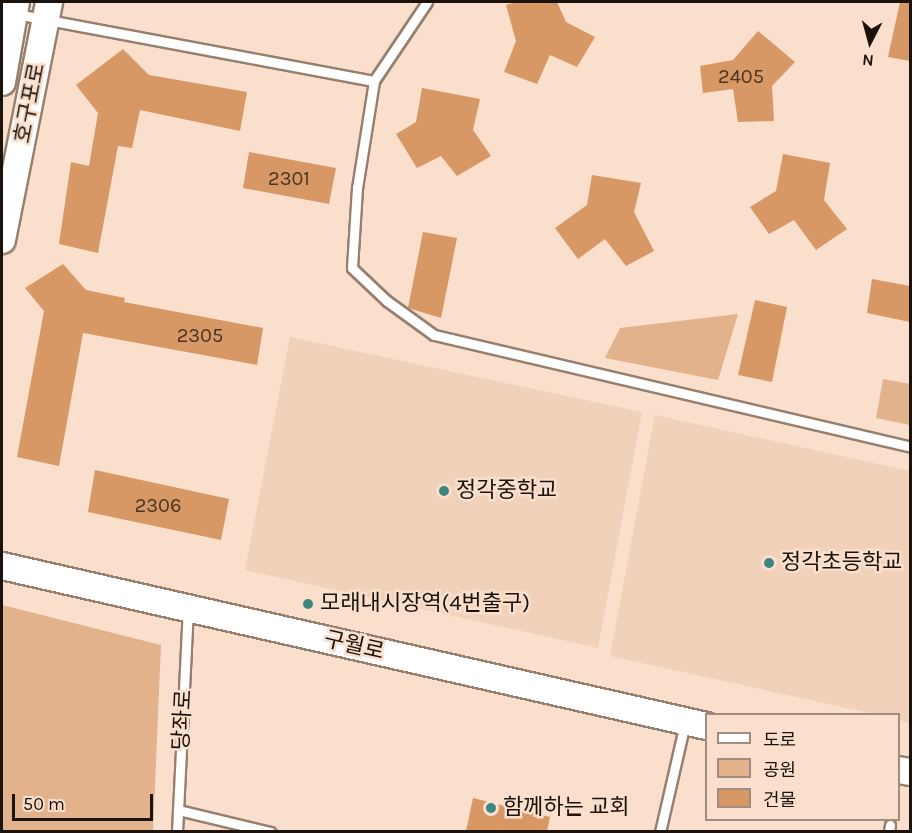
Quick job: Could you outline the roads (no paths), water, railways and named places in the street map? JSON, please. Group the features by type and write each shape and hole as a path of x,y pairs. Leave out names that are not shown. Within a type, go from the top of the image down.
{"main road":[{"name":"호구포로","path":"2,82 15,8"},
{"name":"호구포로","path":"2,240 47,11"},
{"name":"구월로","path":"2,566 696,723"}],"lane":[{"path":"427,2 374,81 357,188 352,267 434,335 910,447"},
{"path":"15,8 47,11 374,81"},
{"name":"당좌로","path":"177,831 188,608"},
{"path":"660,831 696,723"},
{"path":"178,810 270,831"}],"place":[{"name":"정각중학교","path":"444,491"},
{"name":"정각초등학교","path":"769,563"},
{"name":"모래내시장역(4번출구)","path":"308,604"},
{"name":"함께하는 교회","path":"491,808"}]}
